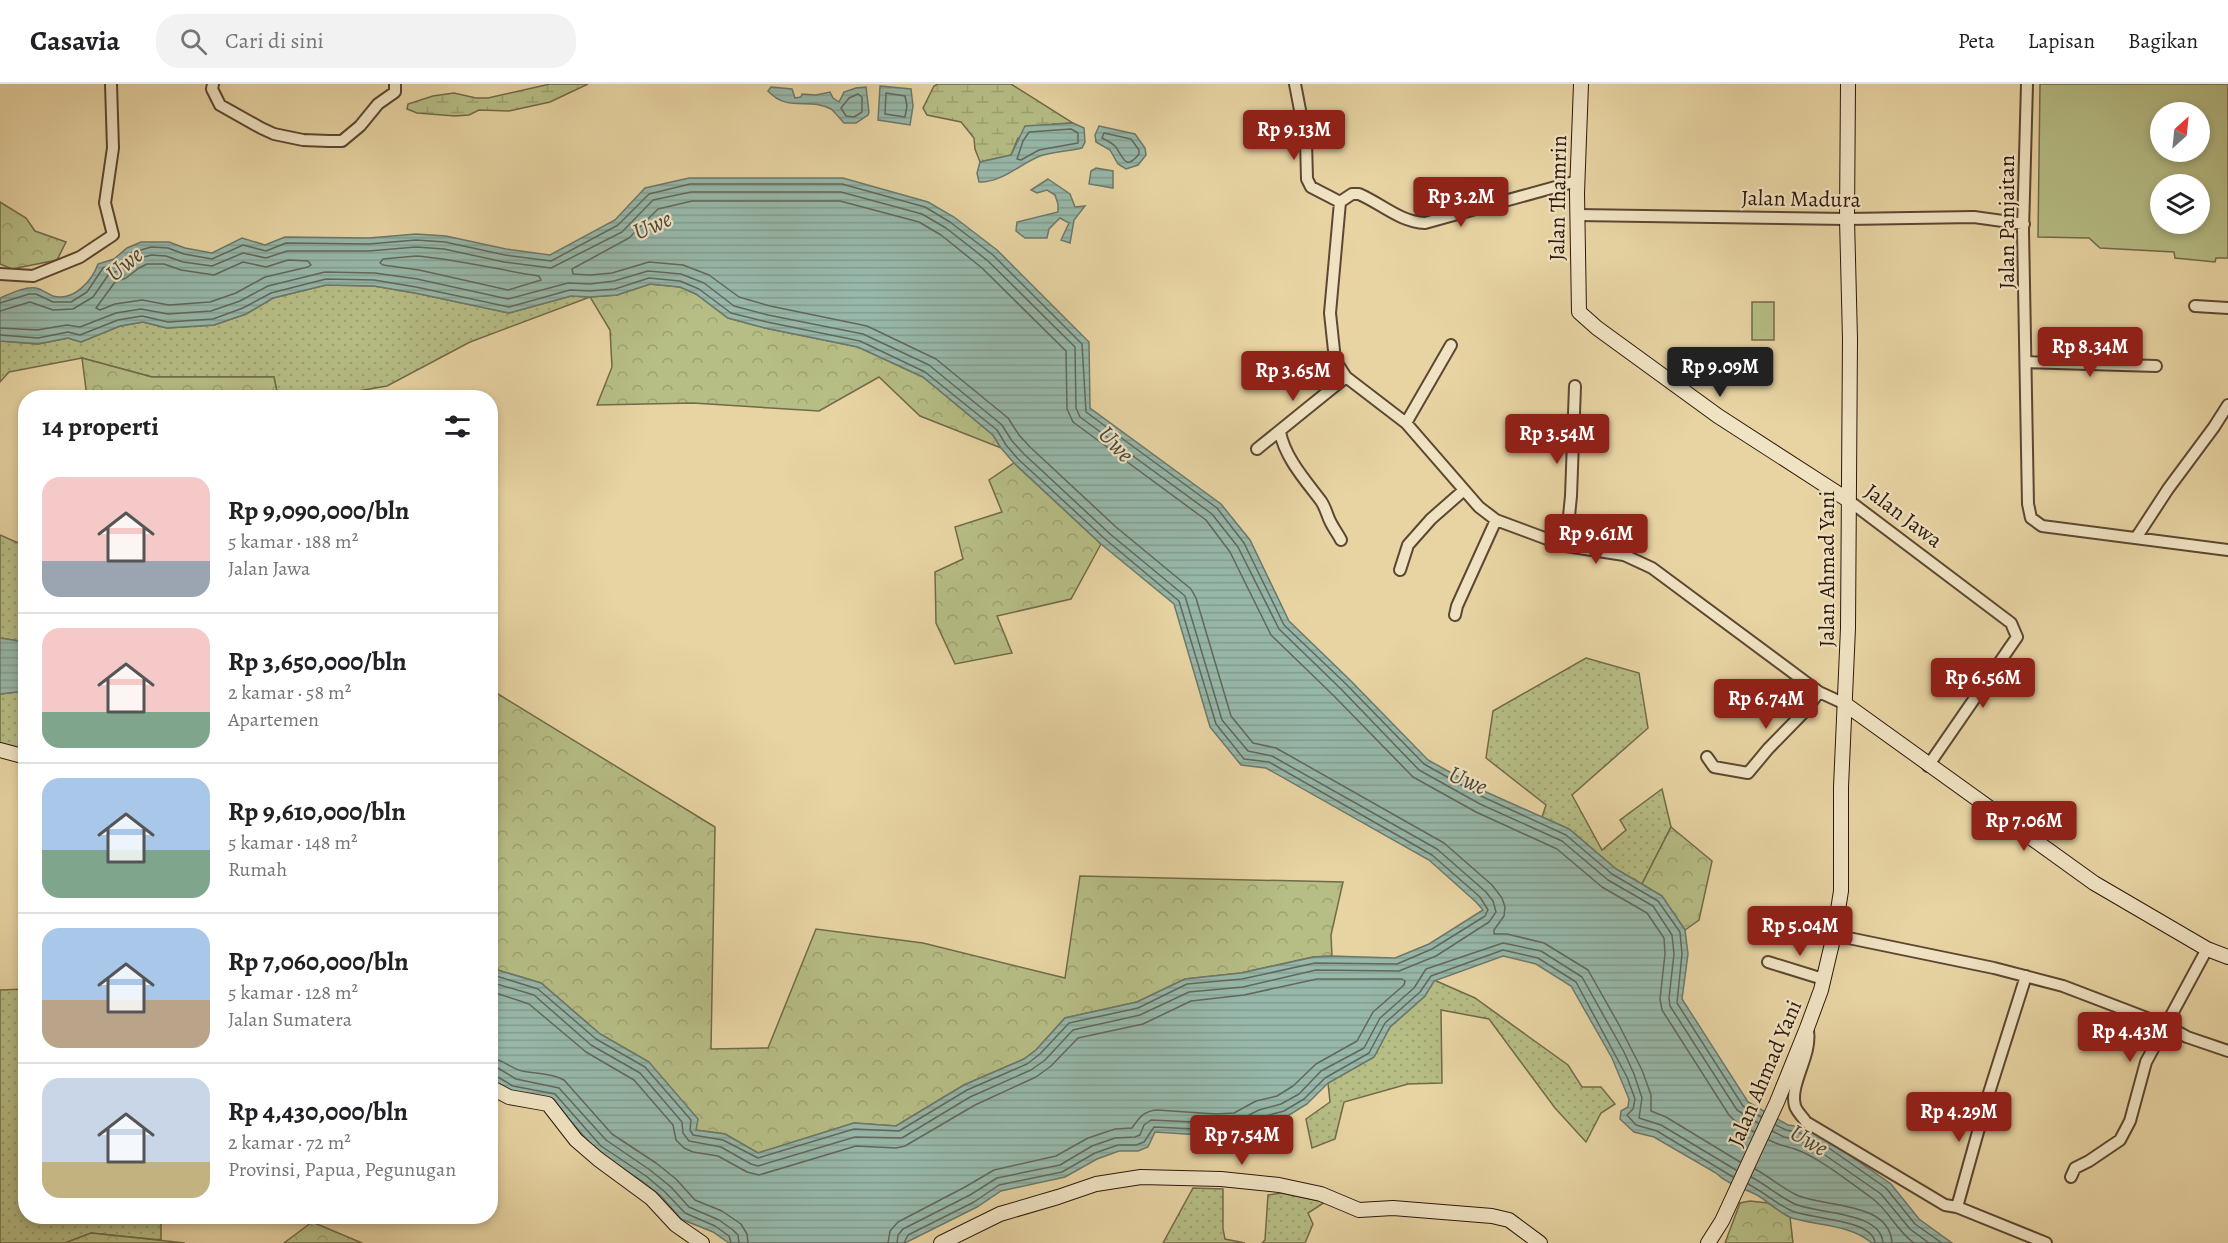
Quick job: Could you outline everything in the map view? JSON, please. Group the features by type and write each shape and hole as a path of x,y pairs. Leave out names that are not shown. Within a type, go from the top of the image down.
{"main road":[{"name":"Jalan Thamrin","path":"1580,312 1577,181 1581,84"},
{"name":"Jalan Ahmad Yani","path":"1708,1243 1722,1221 1807,1028 1834,935 1841,891 1841,787 1848,628 1850,339 1846,219 1848,84"},
{"name":"Jalan Jawa","path":"1580,312 1597,328 1718,416 1848,500"},
{"path":"1845,704 1928,766 2094,883 2207,949 2228,957"},
{"path":"0,750 18,755"},
{"path":"498,1091 509,1097 548,1104 576,1140 598,1160 651,1198 676,1225 702,1243"},
{"path":"940,1243 1000,1214 1096,1184 1141,1177 1221,1179 1279,1185 1321,1194 1359,1210 1405,1208 1492,1215 1509,1220 1540,1243"}],"street":[{"path":"0,274 33,276 80,256 113,235 105,203 113,148 111,84"},
{"path":"213,84 212,90 220,105 261,128 274,134 303,140 328,141 342,141 360,126 395,88"},
{"path":"1295,84 1306,141 1307,179 1311,187 1340,202"},
{"name":"Jalan Panjaitan","path":"2027,84 2024,224 2028,504 2031,518 2042,526 2228,550"},
{"path":"1340,202 1352,194 1359,194 1400,218 1415,223 1425,223 1577,181"},
{"path":"1340,202 1330,313 1335,360 1346,376 1406,423 1479,507 1496,520 1566,546 1624,555 1652,568 1818,692 1845,704"},
{"name":"Jalan Madura","path":"1577,215 1846,219 1974,217 2024,224"},
{"path":"2194,306 2228,308"},
{"path":"1406,423 1451,345"},
{"path":"2026,362 2156,366"},
{"path":"1257,449 1346,376"},
{"path":"1566,546 1571,496 1575,386"},
{"path":"2136,538 2228,405"},
{"path":"1280,432 1282,440 1309,488 1323,503 1331,524 1341,540"},
{"path":"1400,570 1408,545 1431,519 1464,490"},
{"name":"Jalan Jawa","path":"1848,500 2005,617 2011,622 2017,637 1928,766"},
{"path":"1455,615 1496,520"},
{"path":"1707,757 1714,767 1748,773 1806,710 1818,692"},
{"path":"1834,935 1924,952 2063,986 2165,1025 2187,1037 2228,1051"},
{"path":"2071,1177 2075,1168 2120,1140 2130,1121 2146,1062 2207,949"},
{"path":"1768,962 1823,979"},
{"path":"1957,1207 1988,1096 2026,976"},
{"path":"1807,1028 1809,1037 1806,1053 1794,1096 1796,1108 1806,1122 1945,1205 1957,1207 2046,1243"}],"green space":[{"path":"550,84 588,84 550,102 509,111 479,110 469,115 455,116 417,113 407,109 408,104 433,96 454,93 488,98"},
{"path":"938,84 1011,84 1073,123 1053,124 1018,138 1011,155 980,162 974,138 961,122 927,115 923,108 934,86"},
{"path":"2040,84 2228,84 2228,258 2216,258 2215,262 2175,258 2174,252 2100,248 2089,238 2038,237"},
{"path":"0,202 26,218 35,231 66,242 57,260 12,269 0,264"},
{"path":"650,284 680,287 696,294 728,318 858,347 923,377 993,435 1001,448 920,416 879,377 819,411 693,403 597,405 612,367 610,330 590,297 617,295"},
{"path":"326,285 374,286 509,313 571,296 590,297 470,342 387,386 364,390 277,390 274,377 152,377 82,358 9,372 0,382 0,341 38,344 68,338 81,342 120,326 143,322 167,328 214,325 246,314 273,298"},
{"path":"1752,302 1774,302 1774,340 1752,340"},
{"path":"82,358 152,377 274,377 277,390 86,390"},
{"path":"1014,463 1101,544 1071,599 997,616 1012,653 955,664 936,623 935,572 963,559 955,527 1002,512 989,480"},
{"path":"0,535 18,543 18,641 0,638"},
{"path":"1586,658 1639,673 1648,728 1572,795 1602,850 1626,830 1620,820 1662,789 1671,827 1642,884 1616,869 1569,829 1542,817 1546,805 1486,758 1493,711"},
{"path":"18,692 18,750 0,746 0,694"},
{"path":"498,694 715,827 711,1049 768,1048 816,929 923,943 1065,978 1080,876 1343,882 1331,935 1332,956 1313,957 1241,973 1185,979 1137,1002 1065,1018 1036,1050 1024,1059 964,1085 896,1126 854,1123 758,1153 725,1134 695,1130 649,1062 600,1034 541,983 498,970"},
{"path":"1671,827 1712,861 1699,920 1685,930 1662,896 1642,884"},
{"path":"1434,980 1475,998 1568,1065 1582,1087 1601,1087 1615,1104 1601,1113 1586,1142 1555,1108 1489,1019 1441,1010 1442,1083 1408,1084 1344,1102 1335,1139 1312,1148 1306,1119 1330,1102 1328,1083 1374,1057 1390,1027 1425,996"},
{"path":"18,989 18,1224 161,1224 161,1240 91,1233 65,1243 0,1243 0,990"},
{"path":"1193,1188 1223,1189 1225,1239 1245,1243 1163,1243"},
{"path":"1281,1193 1325,1202 1308,1213 1313,1224 1305,1243 1262,1243 1265,1240 1268,1195"},
{"path":"1750,1201 1768,1203 1790,1217 1793,1243 1725,1243 1740,1203"},
{"path":"309,1224 317,1224 362,1243 284,1243"},
{"path":"91,1233 185,1243 65,1243"}],"water":[{"path":"880,86 911,89 913,106 910,125 878,120"},
{"path":"771,87 792,89 795,98 801,97 802,94 816,95 830,92 839,102 844,92 866,87 869,112 856,123 844,123 831,109 823,106 791,103 776,98 768,91"},
{"path":"1073,123 1084,128 1085,142 1082,148 1040,156 1003,176 979,182 977,173 980,162 1011,155 1025,126"},
{"path":"1099,126 1135,134 1145,148 1146,155 1138,165 1126,169 1118,164 1110,150 1096,142 1095,135"},
{"path":"1096,168 1113,171 1113,188 1089,184 1091,171"},
{"name":"Uwe","path":"689,178 843,178 928,202 954,217 997,250 1089,342 1090,408 1221,504 1250,540 1289,621 1428,760 1486,792 1569,829 1616,869 1662,896 1685,930 1688,954 1682,999 1748,1102 1788,1125 1802,1127 1829,1141 1891,1184 1919,1219 1952,1243 1872,1243 1854,1232 1792,1218 1757,1195 1730,1183 1654,1137 1634,1132 1620,1119 1621,1111 1628,1107 1629,1099 1612,1058 1571,986 1536,964 1503,956 1434,981 1425,996 1390,1027 1374,1057 1328,1083 1307,1104 1286,1117 1264,1122 1241,1135 1216,1136 1155,1132 1148,1147 1138,1151 1119,1151 1097,1159 1065,1177 1001,1191 977,1207 905,1243 729,1243 713,1232 681,1219 661,1196 597,1151 551,1099 511,1092 498,1084 498,970 541,983 600,1034 649,1062 698,1119 696,1130 725,1134 758,1153 854,1123 896,1126 964,1085 1024,1059 1036,1050 1065,1018 1137,1002 1185,979 1241,973 1314,957 1395,958 1429,944 1483,910 1429,860 1266,768 1241,765 1210,727 1174,604 1101,544 1014,463 993,435 923,377 858,347 728,318 696,294 680,287 650,284 617,295 571,296 509,313 374,286 326,285 273,298 246,314 214,325 167,328 143,322 120,326 81,342 68,338 38,344 0,341 0,298 27,288 38,289 53,296 68,296 81,289 98,264 114,259 127,248 141,242 169,242 185,248 212,253 242,238 265,245 285,237 369,238 416,234 446,236 506,249 550,255 615,220 645,188"},
{"path":"1048,179 1070,194 1075,207 1085,206 1074,220 1070,243 1061,240 1069,223 1060,218 1049,229 1047,238 1025,238 1016,231 1017,222 1058,212 1055,195 1047,190 1037,193 1031,190"},
{"path":"0,638 18,641 18,692 0,694"}]}
